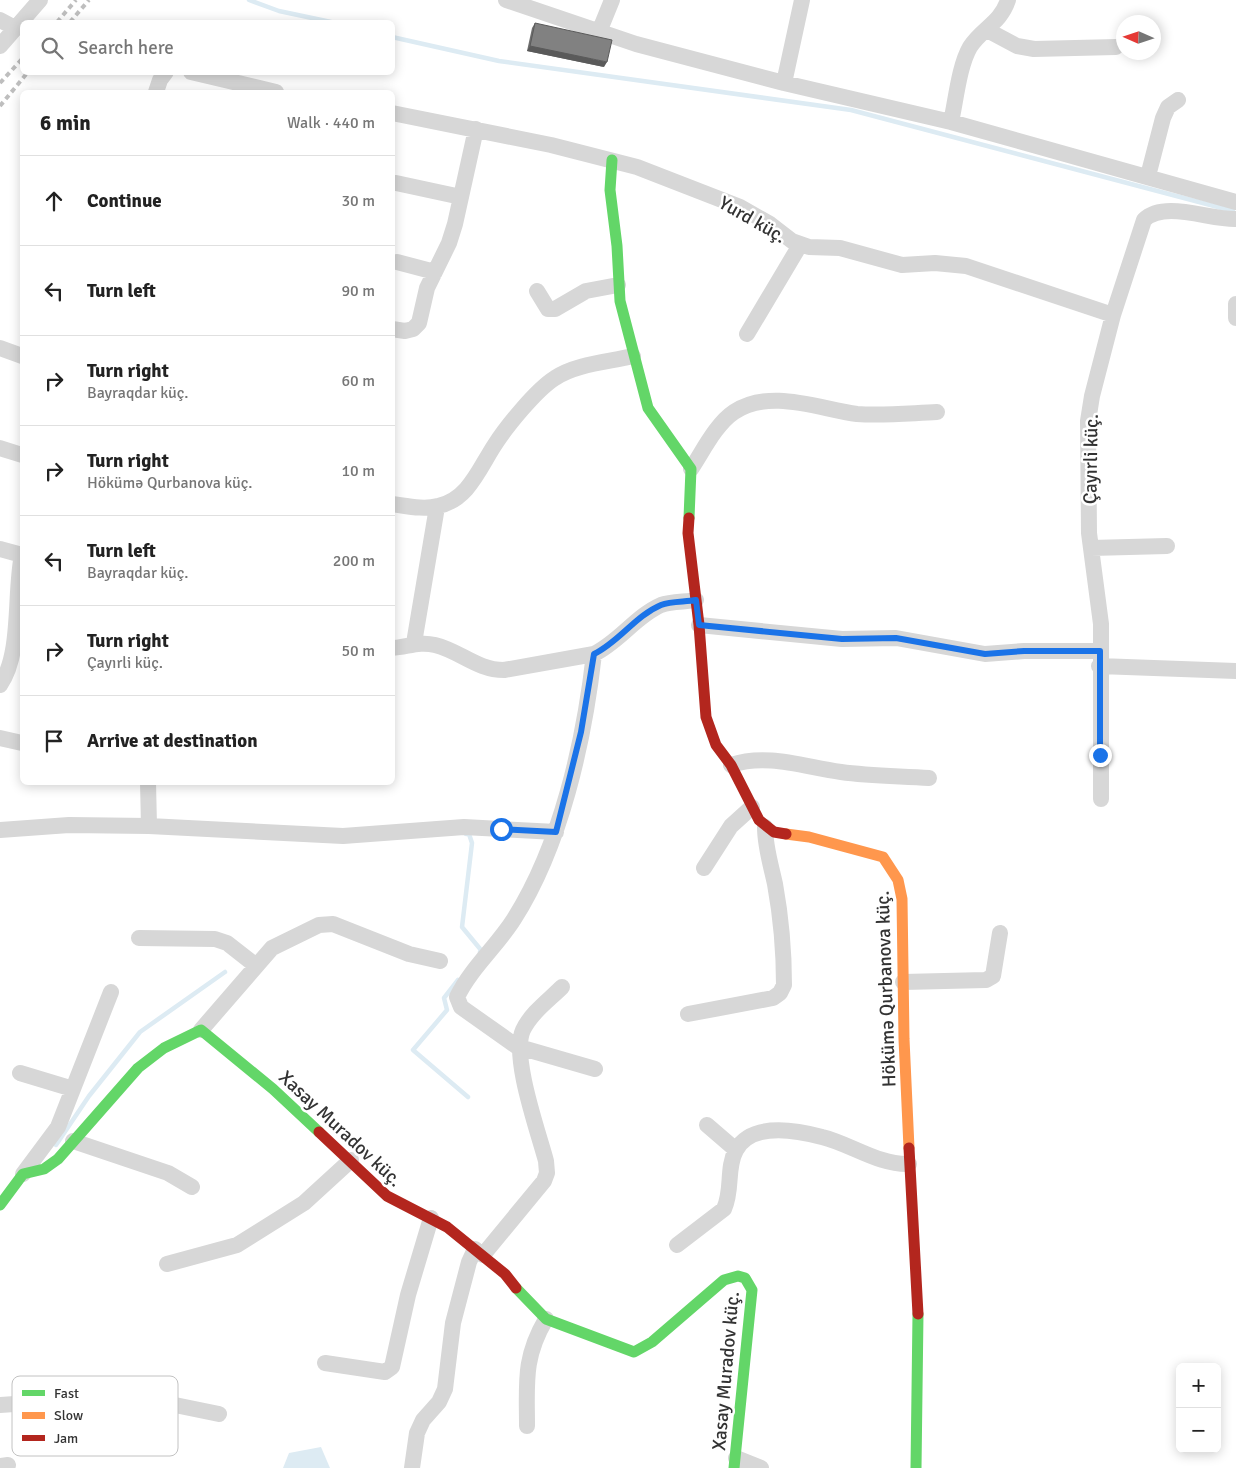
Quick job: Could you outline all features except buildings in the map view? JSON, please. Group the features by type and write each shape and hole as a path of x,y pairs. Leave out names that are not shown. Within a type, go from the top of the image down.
{"street":[{"path":"22,20 40,0"},
{"path":"506,0 533,4 598,32 784,83 951,122 1236,202"},
{"path":"598,32 612,0"},
{"path":"784,83 802,0"},
{"path":"951,122 965,58 977,38 999,19 1008,0"},
{"path":"0,20 15,28"},
{"path":"0,46 20,22"},
{"path":"987,30 1017,46 1026,48 1116,46"},
{"path":"157,90 164,75"},
{"path":"203,75 267,90"},
{"path":"1148,176 1163,118 1168,107 1178,100"},
{"name":"Yurd küç.","path":"395,114 476,129 612,160 664,176 740,207 800,245 809,248 840,248 896,264 916,266 935,263 966,266 1113,315"},
{"path":"395,329 405,331 413,329 419,323 423,301 449,243 476,129"},
{"path":"612,160 610,190 617,246 618,285 632,356 648,408 691,469"},
{"path":"396,182 461,197"},
{"name":"Çayırli küç.","path":"1100,799 1101,624 1091,548 1087,459 1088,421 1092,396 1113,315 1144,220 1149,215 1169,211 1236,219"},
{"path":"747,334 800,245"},
{"path":"397,262 435,272"},
{"path":"538,291 548,309 555,309 586,291 618,285"},
{"path":"1236,304 1236,318"},
{"path":"0,348 20,355"},
{"path":"395,504 437,507 460,496 471,485 495,445 516,417 555,378 575,370 632,356"},
{"path":"688,1014 773,998 780,993 784,985 781,926 775,885 765,844 765,827 752,807 731,765 716,745 706,718 699,625 688,533 691,469 722,424 734,412 750,405 774,401 856,414 880,415 938,412"},
{"path":"0,448 20,454"},
{"path":"414,643 437,507"},
{"path":"1091,548 1167,546"},
{"path":"0,549 20,554"},
{"path":"0,685 16,668 17,581 20,565"},
{"path":"395,647 414,643 449,650 474,664 492,670 594,654 604,650 650,611 662,604 696,600"},
{"path":"699,625 842,639 896,638 985,654 1024,651 1236,671"},
{"path":"594,654 581,732 556,832 544,863 513,920 458,997 462,1007 519,1048 595,1069"},
{"path":"0,738 20,742"},
{"path":"731,765 744,761 768,760 842,772 929,778"},
{"path":"148,785 149,826"},
{"path":"704,868 731,826 752,807"},
{"path":"0,830 69,825 149,826 343,836 464,827 556,832"},
{"name":"Hökümə Qurbanova küç.","path":"765,827 774,832 809,837 883,857 898,880 902,899 909,1164 918,1321 916,1468"},
{"path":"24,1174 44,1169 58,1159 138,1068 164,1048 201,1030 255,965 272,948 290,938 319,924 333,924 409,954 440,961"},
{"path":"903,982 986,980 993,976 1000,934"},
{"path":"139,938 215,939 227,943 255,965"},
{"path":"412,1468 417,1433 423,1420 439,1402 445,1389 453,1323 469,1262 544,1181 547,1172 522,1073 519,1048 522,1031 530,1018 562,987"},
{"path":"0,1205 58,1127 111,992"},
{"name":"Xasay Muradov küç.","path":"201,1030 273,1089 392,1199 448,1226 505,1274 546,1319 634,1352 652,1342 724,1280 735,1275 744,1275 749,1280 752,1290 735,1463"},
{"path":"20,1072 74,1089"},
{"path":"706,1126 736,1150"},
{"path":"677,1246 724,1209 729,1200 732,1158 736,1150 749,1136 761,1132 783,1131 822,1137 890,1162 909,1164"},
{"path":"73,1141 168,1173 192,1187"},
{"path":"167,1264 237,1245 304,1203 351,1160"},
{"path":"325,1363 386,1372 392,1367 408,1295 431,1218"},
{"path":"527,1426 529,1358 534,1339 546,1319"},
{"path":"178,1406 218,1414"},
{"path":"735,1463 761,1468"}],"shaded area":[{"path":"321,1447 330,1468 283,1468 289,1453"}],"waterway":[{"path":"249,0 279,11 322,20"},
{"path":"395,38 499,61 851,110 1233,211"},
{"path":"466,834 469,834 472,843 462,927 481,950 480,952"},
{"path":"56,1145 89,1096 140,1032 225,972"},
{"path":"458,980 444,998 447,1010 413,1050 468,1097"}],"railway":[{"path":"59,20 76,0"},
{"path":"72,20 89,0"},
{"path":"0,83 20,61"},
{"path":"0,106 26,75"}],"traffic: fast":[{"path":"612,160 610,190 617,246 620,301 648,408 691,469 689,518"},
{"path":"0,1205 23,1174 44,1169 58,1159 138,1068 164,1048 201,1030 273,1089 319,1132"},
{"path":"516,1288 546,1319 634,1352 652,1342 724,1280 738,1276 745,1278 752,1290 734,1468"},
{"path":"916,1468 918,1314"}],"traffic: slow":[{"path":"786,834 809,837 883,857 898,880 902,899 904,1039 909,1148"}],"traffic: jam":[{"path":"689,518 688,533 699,625 706,717 716,745 731,765 759,820 774,832 786,834"},
{"path":"319,1132 387,1196 447,1227 505,1274 516,1288"},
{"path":"909,1148 918,1314"}],"route":[{"path":"501,829 556,832 581,732 594,654 604,650 618,640 650,611 662,604 696,600 699,625 856,640 883,637 896,638 985,654 1007,654 1024,651 1100,651 1100,755"}]}
